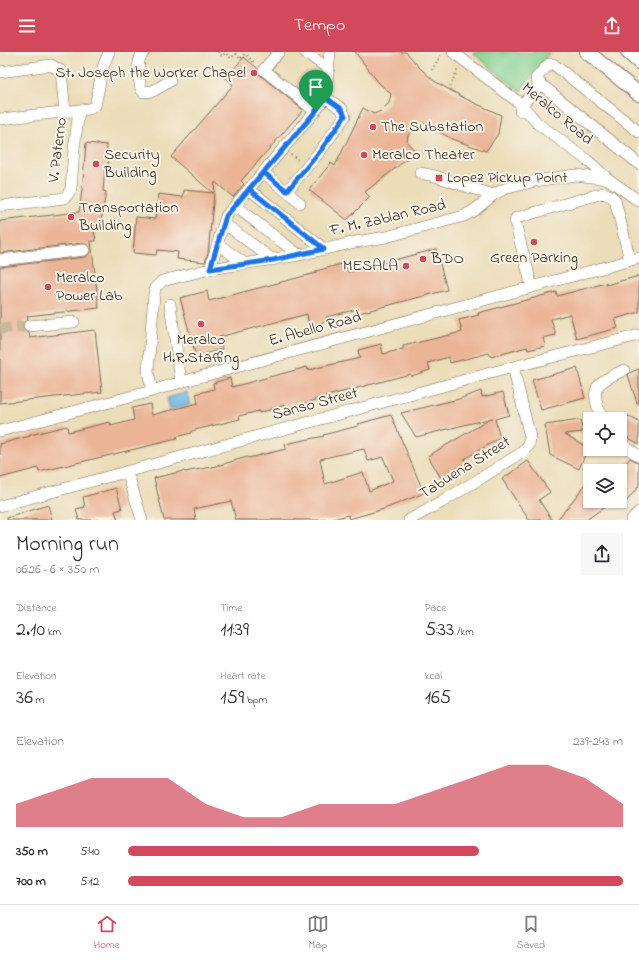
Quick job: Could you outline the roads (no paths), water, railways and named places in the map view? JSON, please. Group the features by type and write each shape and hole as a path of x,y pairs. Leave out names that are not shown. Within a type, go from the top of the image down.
{"main road":[{"path":"587,52 639,94"},
{"path":"628,52 639,62"}],"street":[{"path":"0,119 79,111 90,109 95,106 103,67 109,52"},
{"path":"144,52 140,58 139,73 141,89 143,92 153,91 170,81"},
{"path":"279,52 264,68 264,70 316,111"},
{"path":"305,52 329,69"},
{"path":"210,269 226,216 316,111 325,97 330,52"},
{"name":"Meralco Road","path":"453,52 538,123 587,160 608,179 639,201"},
{"path":"639,132 553,64 549,64 536,78 540,84 639,164"},
{"path":"0,72 51,65 61,71 66,112"},
{"path":"521,109 540,84"},
{"path":"287,191 314,159 345,116 342,109 325,97"},
{"name":"V. Paterno","path":"0,206 65,198 71,189 79,111"},
{"path":"263,172 300,203"},
{"path":"420,173 435,176 493,195"},
{"name":"F. M. Zablan Road","path":"152,391 148,372 154,294 156,287 162,281 210,269 273,260 386,237 464,216 504,189 534,181 575,175 608,179"},
{"path":"249,189 324,249"},
{"path":"532,287 515,222 516,218 603,193 611,196 615,200 634,259"},
{"path":"235,206 299,255"},
{"path":"224,223 273,260"},
{"path":"218,244 245,264"},
{"path":"0,260 84,250"},
{"name":"E. Abello Road","path":"0,431 634,259"},
{"path":"170,304 181,382"},
{"path":"29,326 74,322"},
{"name":"Sanso Street","path":"0,506 513,367 639,335"},
{"name":"Tabuena Street","path":"409,520 442,502 523,452 529,445 530,437 513,367"},
{"path":"599,412 595,401 596,389 603,380 624,370"},
{"path":"627,448 639,456"},
{"path":"128,471 142,520"},
{"path":"631,520 639,512"}],"water":[{"path":"187,392 190,404 170,410 167,398"}],"tunnel":[{"path":"0,329 29,326"}],"place":[{"name":"St. Joseph the Worker Chapel","path":"254,73"},
{"name":"The Substation","path":"373,127"},
{"name":"Meralco Theater","path":"364,155"},
{"name":"Security Building","path":"96,164"},
{"name":"Lopez Pickup Point","path":"439,178"},
{"name":"Transportation Building","path":"71,217"},
{"name":"Green Parking","path":"534,242"},
{"name":"BDO","path":"423,259"},
{"name":"MESALA","path":"406,266"},
{"name":"Meralco Power Lab","path":"48,287"},
{"name":"Meralco H.R.Staffing","path":"201,324"}]}
